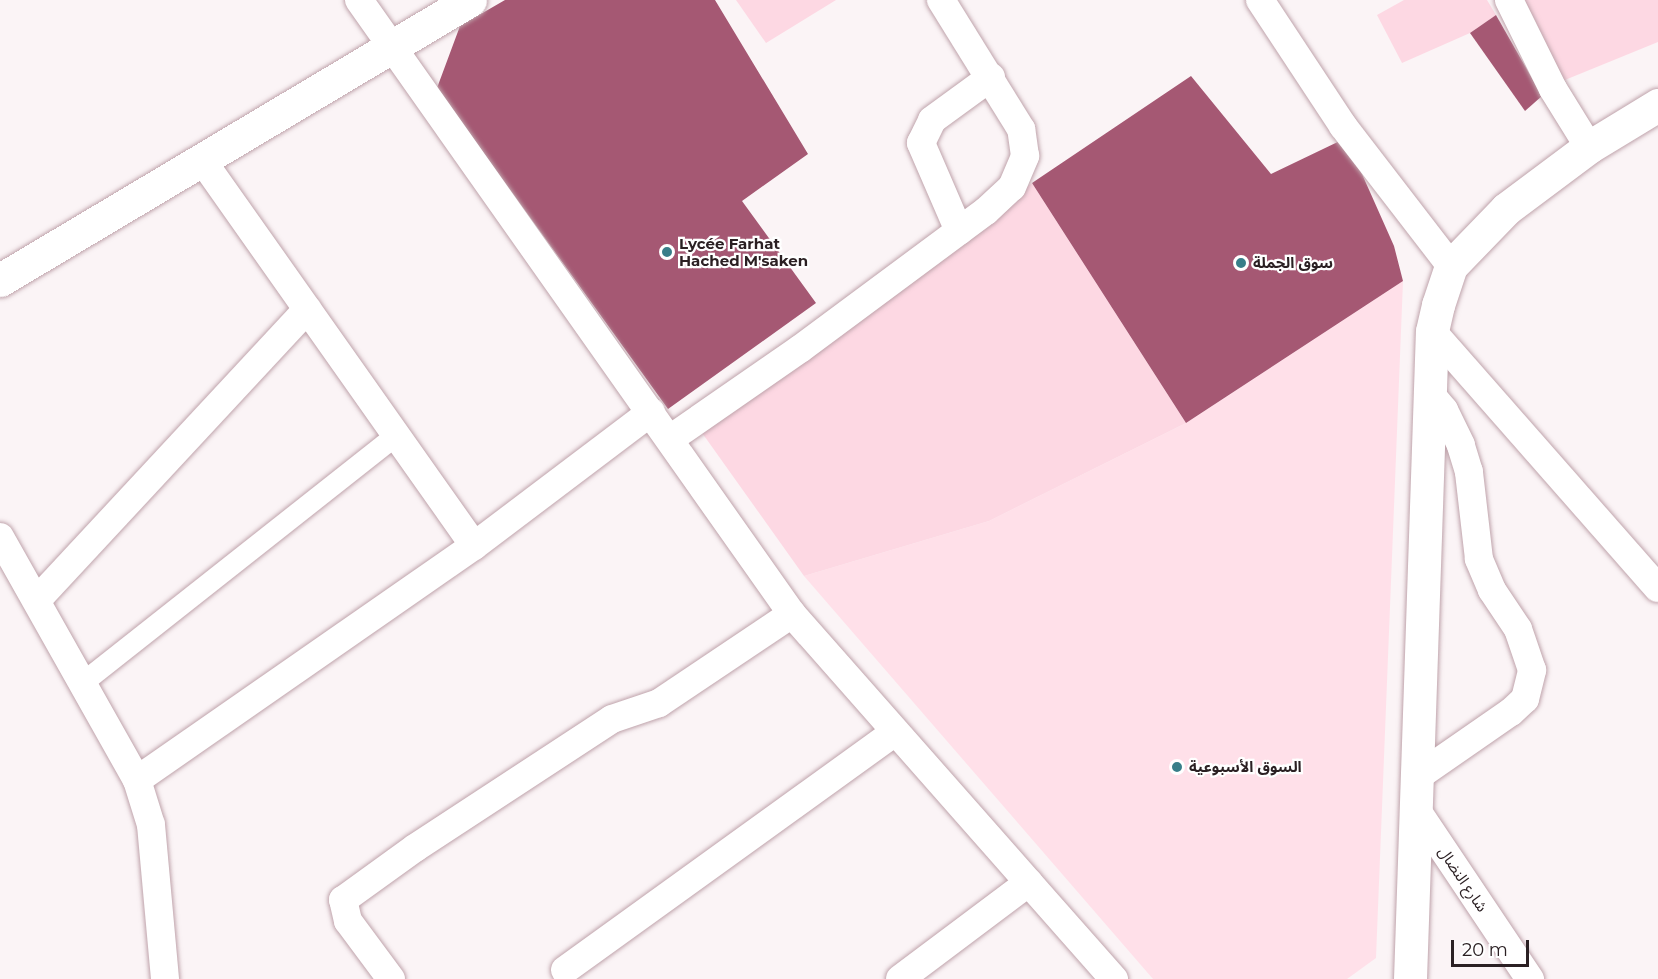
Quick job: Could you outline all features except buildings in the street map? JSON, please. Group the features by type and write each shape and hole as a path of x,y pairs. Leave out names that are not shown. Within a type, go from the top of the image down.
{"street":[{"path":"359,0 792,614 1114,979"},
{"path":"0,280 470,0"},
{"path":"670,439 800,349 959,231 1012,187 1025,156 1021,129 991,77 941,0"},
{"path":"1260,0 1343,126 1451,266"},
{"path":"1509,0 1553,89 1589,147"},
{"path":"959,231 921,142 932,120 991,77"},
{"path":"1404,975 1418,777 1432,331 1451,266 1506,209 1589,147 1658,105"},
{"path":"202,160 474,546"},
{"path":"37,600 307,309"},
{"path":"1432,331 1658,588"},
{"path":"1418,777 1511,712 1525,699 1532,670 1518,629 1482,567 1461,445 1444,410 1429,392"},
{"path":"137,780 474,546 651,412"},
{"path":"84,681 396,435"},
{"path":"1,542 84,681 137,780 152,825 165,979"},
{"path":"391,979 348,921 343,900 415,848 612,719 659,703 792,614"},
{"path":"565,970 895,732"},
{"name":"شارع النضال","path":"1416,809 1530,979"},
{"path":"900,979 1029,882"}],"shaded area":[{"path":"736,0 836,0 766,43"},
{"path":"1404,0 1487,0 1496,15 1470,33 1402,63 1377,15"},
{"path":"1523,0 1658,0 1658,42 1560,82"},
{"path":"1032,183 1186,423 989,521 804,576 700,430"},
{"name":"السوق اﻷسبوعية","path":"1403,281 1376,958 1347,979 1153,979 804,576 989,521 1186,423"}],"place":[{"name":"Lycée Farhat Hached M'saken","path":"667,252"},
{"name":"سوق الجملة","path":"1241,263"},
{"name":"السوق اﻷسبوعية","path":"1177,767"}]}
